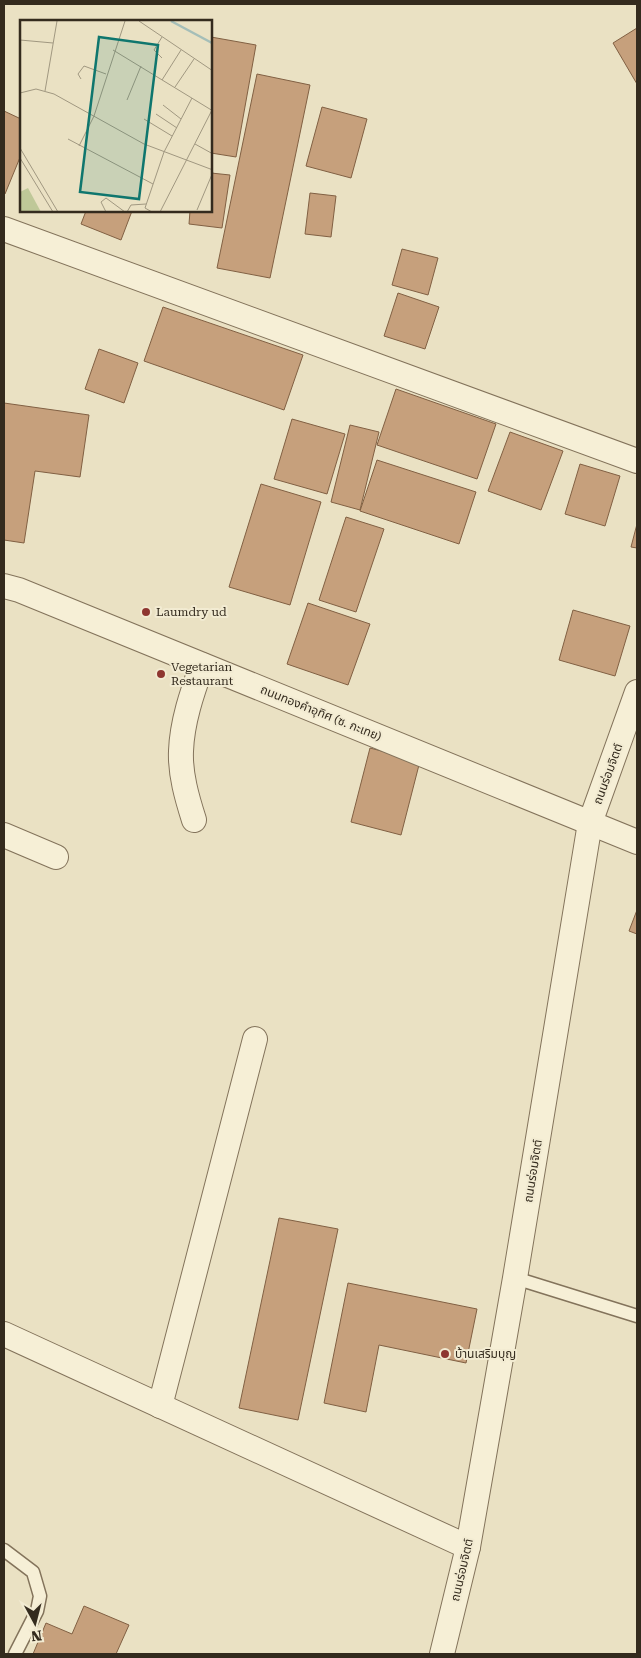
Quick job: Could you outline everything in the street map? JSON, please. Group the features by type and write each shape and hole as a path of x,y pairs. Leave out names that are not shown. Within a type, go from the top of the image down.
{"street":[{"path":"4,229 637,460"},
{"name":"ถนนทองคำอุทิศ (ซ. กะเทย)","path":"4,586 19,590 637,842"},
{"path":"194,820 186,792 181,752 185,722 202,665"},
{"name":"ถนนร่อมจิตต์","path":"442,1654 468,1547 515,1278 590,823 637,692"},
{"path":"4,835 56,857"},
{"path":"160,1406 255,1039"},
{"path":"4,1334 468,1547"}],"lane":[{"path":"515,1278 637,1316"},
{"path":"4,1550 32,1572 40,1596 37,1611 15,1654"}],"building":[{"path":"637,28 637,84 613,43"},
{"path":"212,37 256,45 236,157 212,153"},
{"path":"257,74 310,85 270,278 217,268"},
{"path":"322,107 367,119 351,178 306,166"},
{"path":"4,111 20,119 20,157 4,193"},
{"path":"212,173 230,175 222,228 189,224 190,212 212,212"},
{"path":"310,193 336,196 331,237 305,234"},
{"path":"86,212 132,212 121,240 81,224"},
{"path":"402,249 438,258 428,295 392,285"},
{"path":"398,293 439,307 425,349 384,336"},
{"path":"163,307 303,355 284,410 144,361"},
{"path":"99,349 138,363 124,403 85,389"},
{"path":"396,389 496,424 477,479 377,445"},
{"path":"4,403 89,415 80,477 35,471 24,543 4,540"},
{"path":"292,419 345,434 327,494 274,479"},
{"path":"350,425 379,432 360,510 331,502"},
{"path":"510,432 563,451 541,510 488,491"},
{"path":"377,460 476,492 459,544 360,511"},
{"path":"580,464 620,476 605,526 565,514"},
{"path":"261,484 321,502 290,605 229,587"},
{"path":"346,517 384,529 356,612 319,600"},
{"path":"637,524 637,548 631,547"},
{"path":"308,603 370,624 348,685 287,664"},
{"path":"573,610 630,626 615,676 559,660"},
{"path":"370,748 420,761 401,835 351,822"},
{"path":"637,910 637,934 629,931"},
{"path":"279,1218 338,1229 298,1420 239,1408"},
{"name":"บ้านเสริมบุญ","path":"348,1283 477,1309 466,1363 379,1345 366,1412 324,1403"},
{"path":"84,1606 129,1625 116,1654 33,1654 46,1623 72,1634"}],"place":[{"name":"Laumdry ud","path":"146,612"},
{"name":"Vegetarian Restaurant","path":"161,674"},
{"name":"บ้านเสริมบุญ","path":"445,1354"}]}
